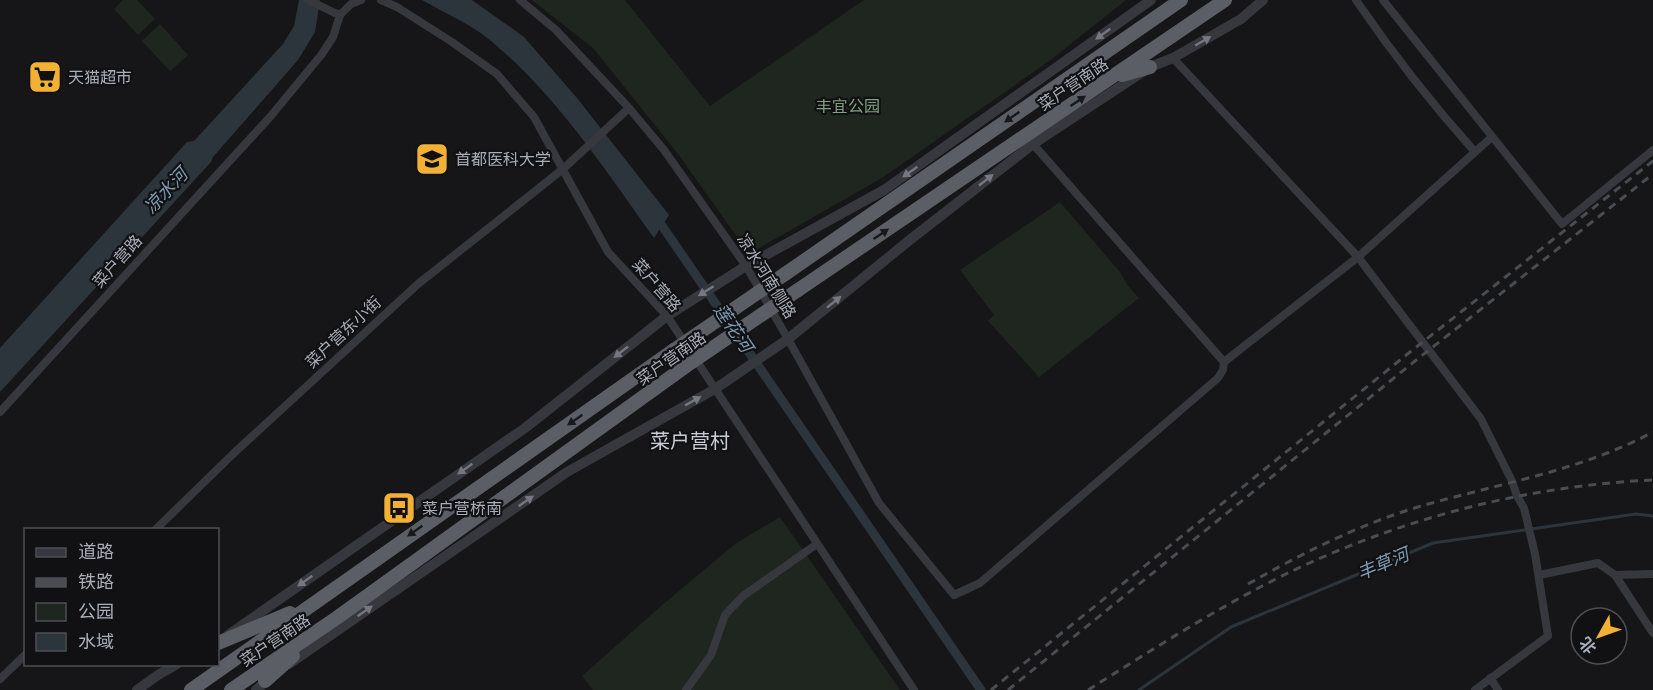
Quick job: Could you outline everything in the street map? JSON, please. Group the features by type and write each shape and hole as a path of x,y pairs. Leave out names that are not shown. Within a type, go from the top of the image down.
{"highway":[{"name":"菜户营南路","path":"191,690 675,350 1181,0"},
{"name":"菜户营南路","path":"231,690 338,617 686,366 1225,0"},
{"path":"1111,78 1150,67"},
{"path":"219,642 312,604"},
{"path":"261,685 338,617"}],"street":[{"path":"308,0 338,14 361,0"},
{"name":"菜户营路","path":"381,0 452,42 497,74 534,117 608,252 667,316 914,690"},
{"name":"凉水河南侧路","path":"520,0 556,30 629,108 664,150 746,266 879,503 954,595 980,583 1209,386 1218,378 1223,370 1224,362"},
{"name":"菜户营南路","path":"219,641 525,428 667,316 746,266 884,190 1151,0"},
{"name":"菜户营南路","path":"261,685 567,472 715,389 788,339 1033,144 1150,67 1173,58 1241,19 1263,0"},
{"path":"1356,0 1393,53 1475,152"},
{"path":"1383,0 1562,224 1653,150"},
{"name":"菜户营路","path":"0,412 270,117 322,54 333,37 338,14"},
{"path":"1173,58 1358,257 1481,419 1512,481 1524,508 1535,554 1548,636 1474,690"},
{"name":"菜户营东小街","path":"157,528 234,453 418,284 563,170 629,108"},
{"path":"1033,144 1224,362 1358,257 1492,136"},
{"path":"686,690 711,655 725,615 743,596 818,544"},
{"path":"1539,575 1598,563 1615,574 1653,633"},
{"path":"1615,574 1653,574"},
{"path":"0,679 24,656"},
{"path":"137,690 174,666"},
{"path":"1490,678 1498,690"}],"green space":[{"path":"123,0 137,0 155,19 138,35 114,9"},
{"name":"丰宜公园","path":"532,0 625,0 710,106 864,0 1126,0 1048,62 882,178 756,250 740,241 678,154 594,49"},
{"path":"160,24 188,55 170,71 142,41"},
{"path":"1060,202 1120,272 1128,286 1139,298 1039,377 988,321 994,315 960,270"},
{"path":"780,517 900,690 593,690 582,676 735,544"}],"water":[{"name":"凉水河","path":"299,0 320,0 315,32 298,60 211,162 0,392 0,348 187,142 194,141 283,44 294,26"},
{"path":"422,0 472,0 524,37 577,98 669,215 654,238 575,129 531,78 482,34"}],"waterway":[{"name":"莲花河","path":"656,217 981,690"},
{"name":"丰草河","path":"1139,690 1231,627 1433,543 1636,514 1653,516"}],"railway":[{"path":"991,690 1410,352 1653,161"},
{"path":"1008,690 1415,361 1653,174"},
{"path":"1248,584 1310,551 1374,522 1418,507 1568,467 1653,432"},
{"path":"1088,690 1245,595 1313,561 1360,542 1407,525 1504,499 1553,490 1653,480"}],"place":[{"name":"天猫超市","path":"45,77"},
{"name":"首都医科大学","path":"432,159"},
{"name":"菜户营桥南","path":"399,508"}],"district":[{"name":"菜户营村","path":"690,441"}]}
